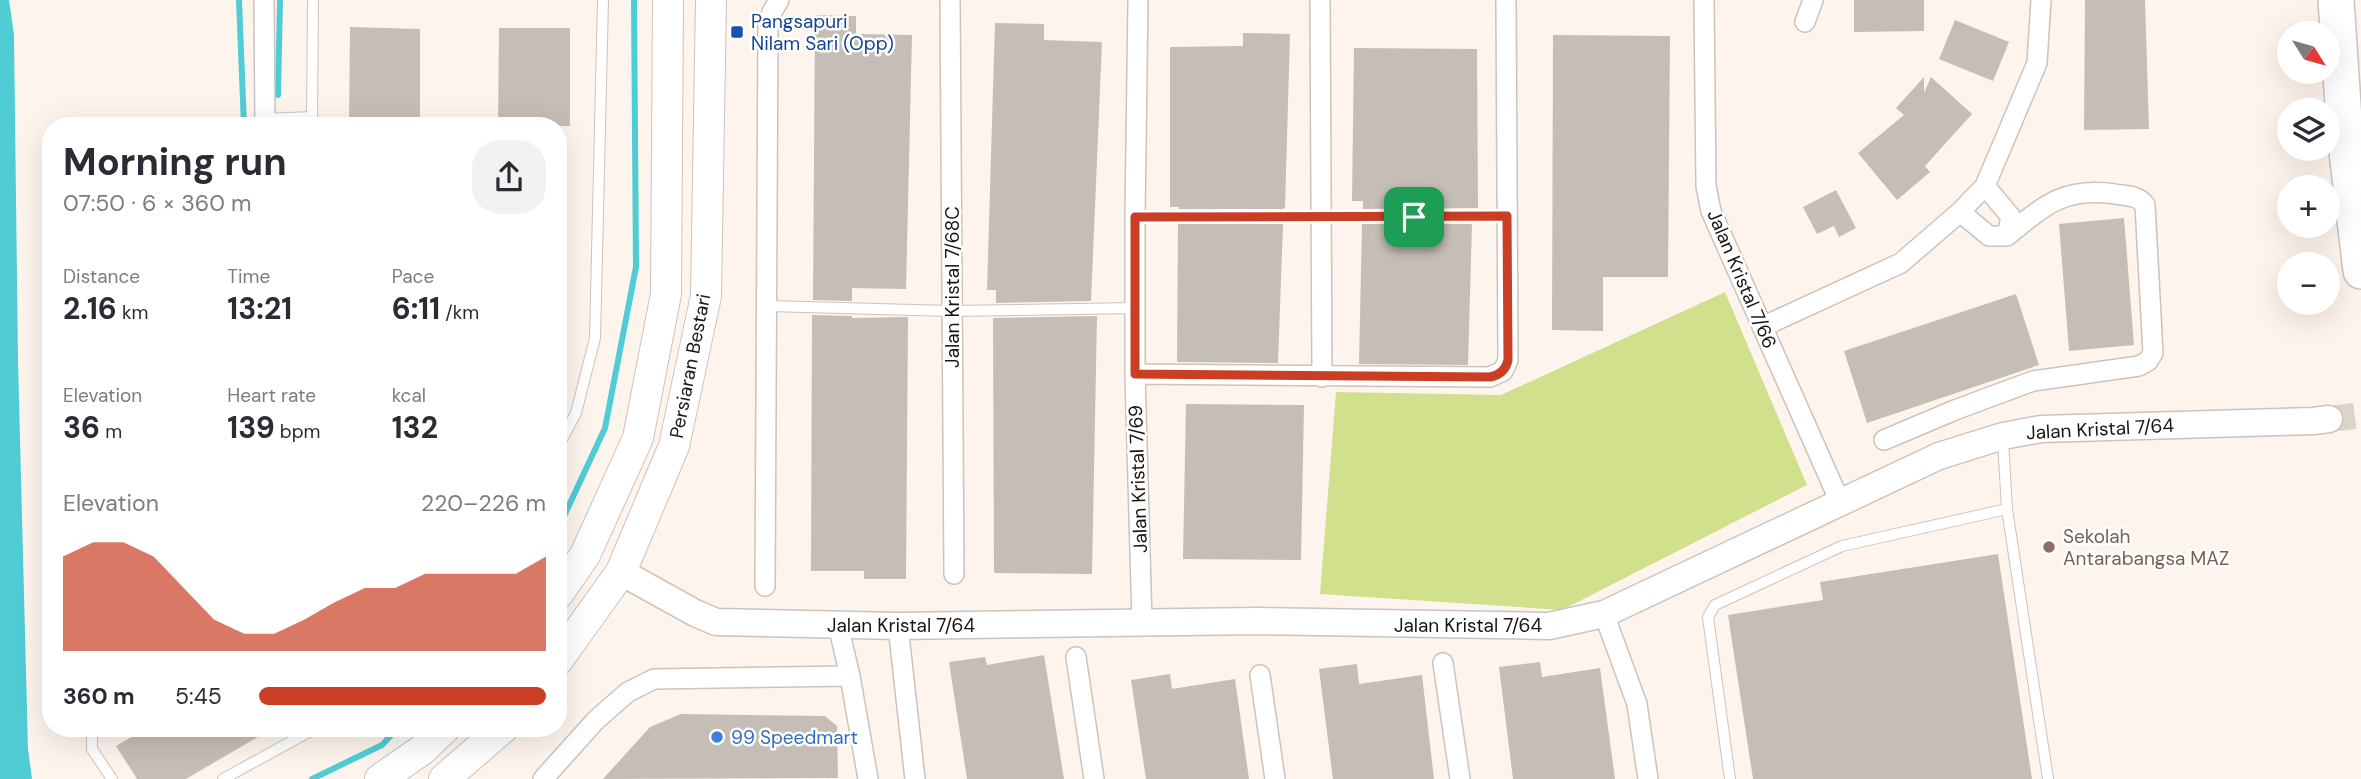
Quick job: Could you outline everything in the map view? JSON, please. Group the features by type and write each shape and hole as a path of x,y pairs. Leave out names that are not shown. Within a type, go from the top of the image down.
{"highway":[{"path":"2336,0 2345,135 2361,271"}],"main road":[{"name":"Persiaran Bestari","path":"567,581 585,555 638,438 666,294 668,0"},
{"name":"Persiaran Bestari","path":"567,647 621,572 674,446 706,296 711,0"},
{"path":"380,779 422,750 436,737"},
{"path":"444,779 493,737"},
{"path":"464,779 497,737"}],"street":[{"path":"264,0 265,117"},
{"path":"765,586 768,26 779,0"},
{"name":"Jalan Kristal 7/68C","path":"950,0 954,574"},
{"name":"Jalan Kristal 7/69","path":"1139,0 1135,374 1142,623"},
{"path":"1320,0 1322,377"},
{"path":"1135,374 1490,377 1503,371 1508,360 1506,0"},
{"name":"Jalan Kristal 7/66","path":"1704,0 1706,186 1712,211 1840,502"},
{"path":"1805,22 1813,0"},
{"path":"1762,327 1901,263 1960,212 1985,186 2037,63 2041,0"},
{"path":"1985,186 2011,217 2007,236"},
{"path":"1884,440 2033,381 2139,366 2148,360 2153,352 2145,205 2141,200 2108,193 2067,195 2041,208 2007,236 1989,236 1960,212"},
{"name":"Jalan Kristal 7/64","path":"621,572 695,614 716,622 898,626 1258,621 1549,626 1604,614 1939,456 2003,436 2041,429 2313,422 2329,419"},
{"path":"1604,614 1637,704 1648,779"},
{"path":"838,625 868,779"},
{"path":"898,626 915,779"},
{"path":"1076,657 1094,779"},
{"path":"1443,663 1460,779"},
{"path":"1260,675 1275,779"},
{"path":"543,779 596,720 628,692 654,679 850,676"}],"lane":[{"path":"312,117 313,0"},
{"path":"567,430 576,413 595,338 603,0"},
{"path":"1135,217 1507,216"},
{"path":"768,306 951,311 1135,308"},
{"path":"2003,436 2007,509 2048,779"},
{"path":"1730,779 1708,617 1715,605 1842,546 2007,509"},
{"path":"92,737 92,749 112,779"},
{"path":"223,779 300,737"}],"green space":[{"path":"1725,292 1807,485 1562,610 1320,594 1336,392 1501,395"}],"water":[{"path":"0,0 9,0 14,35 18,361 28,749 32,779 0,779"}],"building":[{"path":"1854,0 1924,0 1924,31 1854,32"},
{"path":"2085,0 2145,0 2149,129 2084,130"},
{"path":"815,15 856,16 856,34 912,35 906,289 852,288 852,301 813,300"},
{"path":"1955,20 2009,42 1993,81 1939,59"},
{"path":"995,23 1044,24 1044,40 1102,42 1091,301 996,303 996,290 987,290"},
{"path":"350,27 420,29 420,117 349,117"},
{"path":"499,28 570,28 570,126 567,126 567,117 498,117"},
{"path":"1243,33 1290,34 1285,207 1170,207 1170,47 1243,46"},
{"path":"1553,35 1670,36 1668,277 1603,277 1603,331 1552,330"},
{"path":"1354,48 1477,49 1478,208 1363,209 1363,201 1352,201"},
{"path":"1924,77 1924,93 1931,77 1972,114 1925,166 1930,172 1897,200 1858,153 1904,115 1896,108"},
{"path":"1836,190 1856,228 1839,237 1834,226 1817,234 1803,207"},
{"path":"2124,218 2134,345 2069,351 2059,224"},
{"path":"1178,224 1283,224 1278,363 1177,362"},
{"path":"1362,224 1472,224 1468,365 1359,364"},
{"path":"2016,294 2039,365 1867,423 1844,351"},
{"path":"812,315 852,318 908,317 906,579 864,579 864,571 811,571"},
{"path":"1097,316 1092,574 994,573 993,318"},
{"path":"1186,404 1304,405 1301,560 1183,559"},
{"path":"1998,554 2032,779 1753,779 1728,615 1823,600 1820,582"},
{"path":"1044,655 1064,779 967,779 949,662 985,657 987,665"},
{"path":"1540,662 1542,677 1600,668 1615,779 1513,779 1499,667"},
{"path":"1357,664 1359,684 1422,675 1434,779 1333,779 1319,669"},
{"path":"1170,674 1172,689 1235,679 1249,779 1146,779 1131,680"},
{"path":"681,714 825,716 837,726 838,778 603,779 650,727"},
{"path":"132,737 258,737 186,779 137,779 116,746"}],"waterway":[{"path":"239,0 244,117"},
{"path":"278,95 280,0"},
{"path":"567,510 605,428 636,267 634,0"},
{"path":"312,779 382,745 390,737"}],"tunnel":[{"path":"2329,419 2361,415"}],"place":[{"name":"Pangsapuri Nilam Sari (Opp)","path":"737,32"},
{"name":"Sekolah Antarabangsa MAZ","path":"2049,547"},
{"name":"99 Speedmart","path":"717,737"}],"route":[{"path":"1507,216 1508,360 1507,366 1497,375 1322,377 1135,374 1135,217 1414,217 1507,216"}]}
